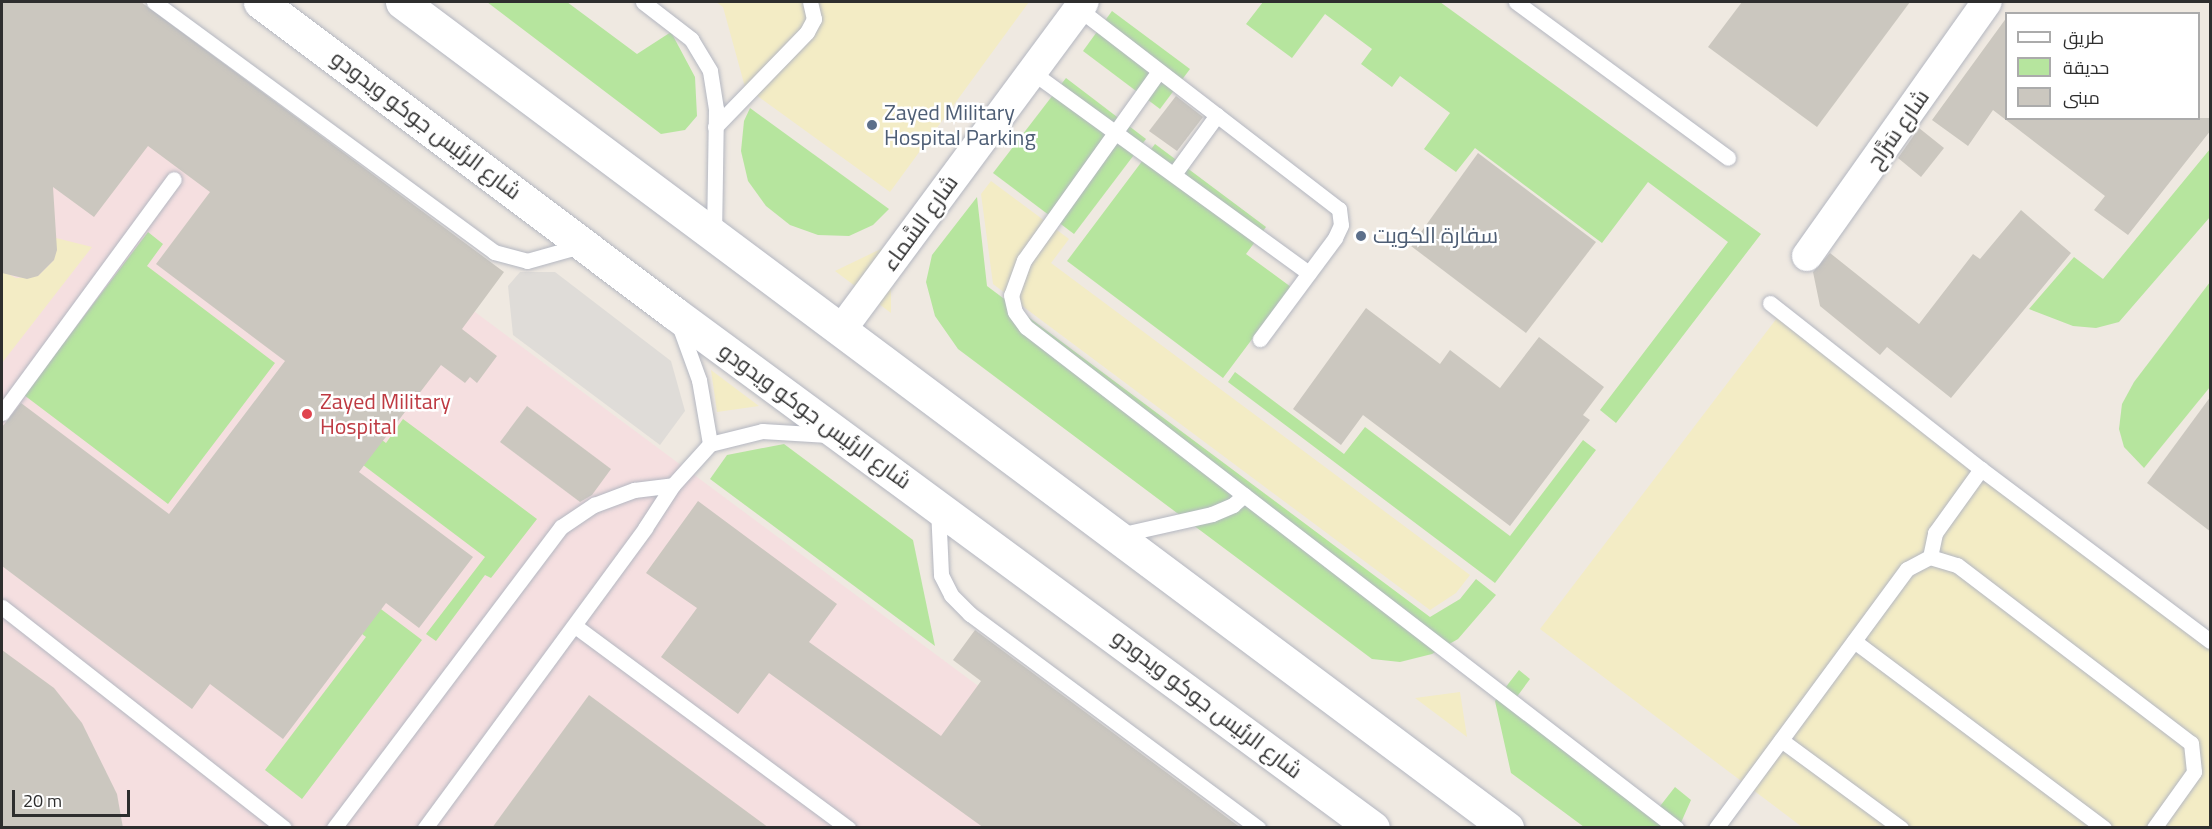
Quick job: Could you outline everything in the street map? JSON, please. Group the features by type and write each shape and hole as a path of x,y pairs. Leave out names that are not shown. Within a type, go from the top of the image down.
{"street":[{"name":"شارع الرئيس جوكو ويدودو","path":"260,2 586,244 674,314 939,504 1373,828"},
{"path":"402,2 1119,535 1507,828"},
{"name":"شارع سَرَّاح","path":"1807,256 1988,2"},
{"name":"شارع السَّماء","path":"841,330 1081,5"}],"lane":[{"path":"154,2 494,252 528,261 586,244"},
{"path":"643,2 678,26 701,54 714,90 714,234"},
{"path":"715,127 807,32 813,19 810,2"},
{"path":"1516,2 1728,159"},
{"path":"1081,5 1159,71 1339,209 1338,231 1260,339"},
{"path":"1159,71 1024,260 1011,295 1015,312 1026,327 1676,828"},
{"path":"1032,72 1309,273"},
{"path":"1173,174 1217,114"},
{"path":"2,412 174,179"},
{"path":"1770,303 1981,469 2211,642"},
{"path":"674,314 699,380 710,444"},
{"path":"425,828 575,626 673,485 710,444 781,429 842,436"},
{"path":"1930,557 1935,533 1981,469"},
{"path":"334,828 561,527 594,505 634,490 673,485"},
{"path":"1119,535 1212,514 1233,505 1244,495"},
{"path":"939,504 941,575 957,602 1257,828"},
{"path":"1716,828 1907,569 1930,557 1957,565 2191,744 2194,772 2154,828"},
{"path":"2,608 284,828"},
{"path":"575,626 848,828"},
{"path":"1854,641 2104,828"},
{"path":"1781,740 1901,828"}],"shaded area":[{"name":"Zayed Military Hospital","path":"2,2 58,2 1168,827 2,828"},
{"path":"520,272 555,272 671,361 685,411 660,445 513,335 508,286"}],"green space":[{"path":"487,2 567,2 637,54 671,32 695,77 697,116 685,130 661,134"},
{"path":"1263,2 1440,2 1761,234 1616,423 1600,410 1728,242 1648,182 1602,243 1475,148 1456,172 1424,149 1450,113 1400,76 1392,87 1361,64 1372,49 1325,14 1292,58 1246,24"},
{"path":"1112,11 1190,69 1160,109 1083,51"},
{"path":"1066,78 1146,139 1074,234 993,173"},
{"path":"750,108 889,209 873,225 849,236 818,235 790,225 766,206 748,181 741,151 744,121"},
{"path":"1155,144 1266,227 1246,254 1291,287 1223,378 1067,261"},
{"path":"2210,149 2210,217 2119,322 2096,328 2073,326 2029,309 2074,257 2103,279"},
{"path":"977,197 987,286 1430,617 1460,599 1476,579 1496,595 1458,639 1432,654 1400,662 1372,659 958,349 935,316 926,282 932,255"},
{"path":"148,232 163,244 147,266 275,363 168,504 24,395"},
{"path":"2210,282 2210,387 2144,468 2124,447 2119,429 2122,404 2134,382"},
{"path":"283,366 386,443 403,419 537,519 491,578 485,575 436,641 426,634 485,557 265,391"},
{"path":"1235,372 1344,454 1365,427 1510,536 1583,440 1596,450 1495,583 1228,382"},
{"path":"784,444 913,540 935,646 710,479 727,455"},
{"path":"276,530 422,640 302,799 265,770 366,637 257,555"},
{"path":"1519,670 1530,679 1513,702 1657,810 1675,787 1691,800 1679,827 1584,827 1511,773 1495,701"}],"sand":[{"name":"Zayed Military Hospital Parking","path":"716,2 1029,2 890,192 745,87 723,7"},
{"path":"991,181 1069,239 1051,263 1470,575 1456,593 1430,610 993,284 981,194"},
{"path":"56,238 92,247 2,363 2,271 16,278 38,276 54,260"},
{"path":"891,244 891,313 835,271"},
{"path":"1777,318 2210,647 2210,827 1802,827 1540,629"},
{"path":"711,370 759,406 717,412"},
{"path":"1460,692 1467,737 1415,698"}],"building":[{"path":"2,2 141,2 504,272 462,329 497,356 477,383 470,377 465,383 441,365 359,472 473,557 419,628 386,603 283,739 210,684 192,709 2,566 2,427 21,403 169,514 285,361 156,264 210,192 148,146 94,217 53,187 57,250 54,260 38,276 27,279 2,273"},
{"path":"1742,2 1910,2 1817,127 1708,47"},
{"path":"2005,20 2005,119 1993,110 1968,146 1932,120"},
{"path":"1176,96 1203,117 1177,151 1149,131"},
{"path":"2200,118 2211,118 2211,130 2128,235 2094,210 2105,196 2006,120 2200,120"},
{"path":"1919,128 1944,148 1921,177 1898,158"},
{"path":"1478,153 1596,242 1526,333 1411,246"},
{"path":"2021,210 2071,253 1951,398 1887,347 1880,355 1820,306 1813,272 1830,253 1919,324 1973,254 1980,259"},
{"path":"1366,308 1440,364 1450,350 1500,388 1539,337 1604,387 1583,415 1590,420 1510,526 1363,415 1341,445 1293,409"},
{"path":"2211,396 2211,532 2147,483"},
{"path":"527,406 611,469 592,495 580,502 500,442"},
{"path":"698,501 837,604 809,642 941,736 981,681 953,660 975,630 1241,828 984,828 769,673 738,714 661,657 697,608 646,573"},
{"path":"2,650 54,688 82,723 117,794 123,828 2,828"},
{"path":"589,695 769,828 492,828"}],"place":[{"name":"Zayed Military Hospital Parking","path":"872,125"},
{"name":"سفارة الكويت","path":"1361,236"},
{"name":"Zayed Military Hospital","path":"307,414"}]}
